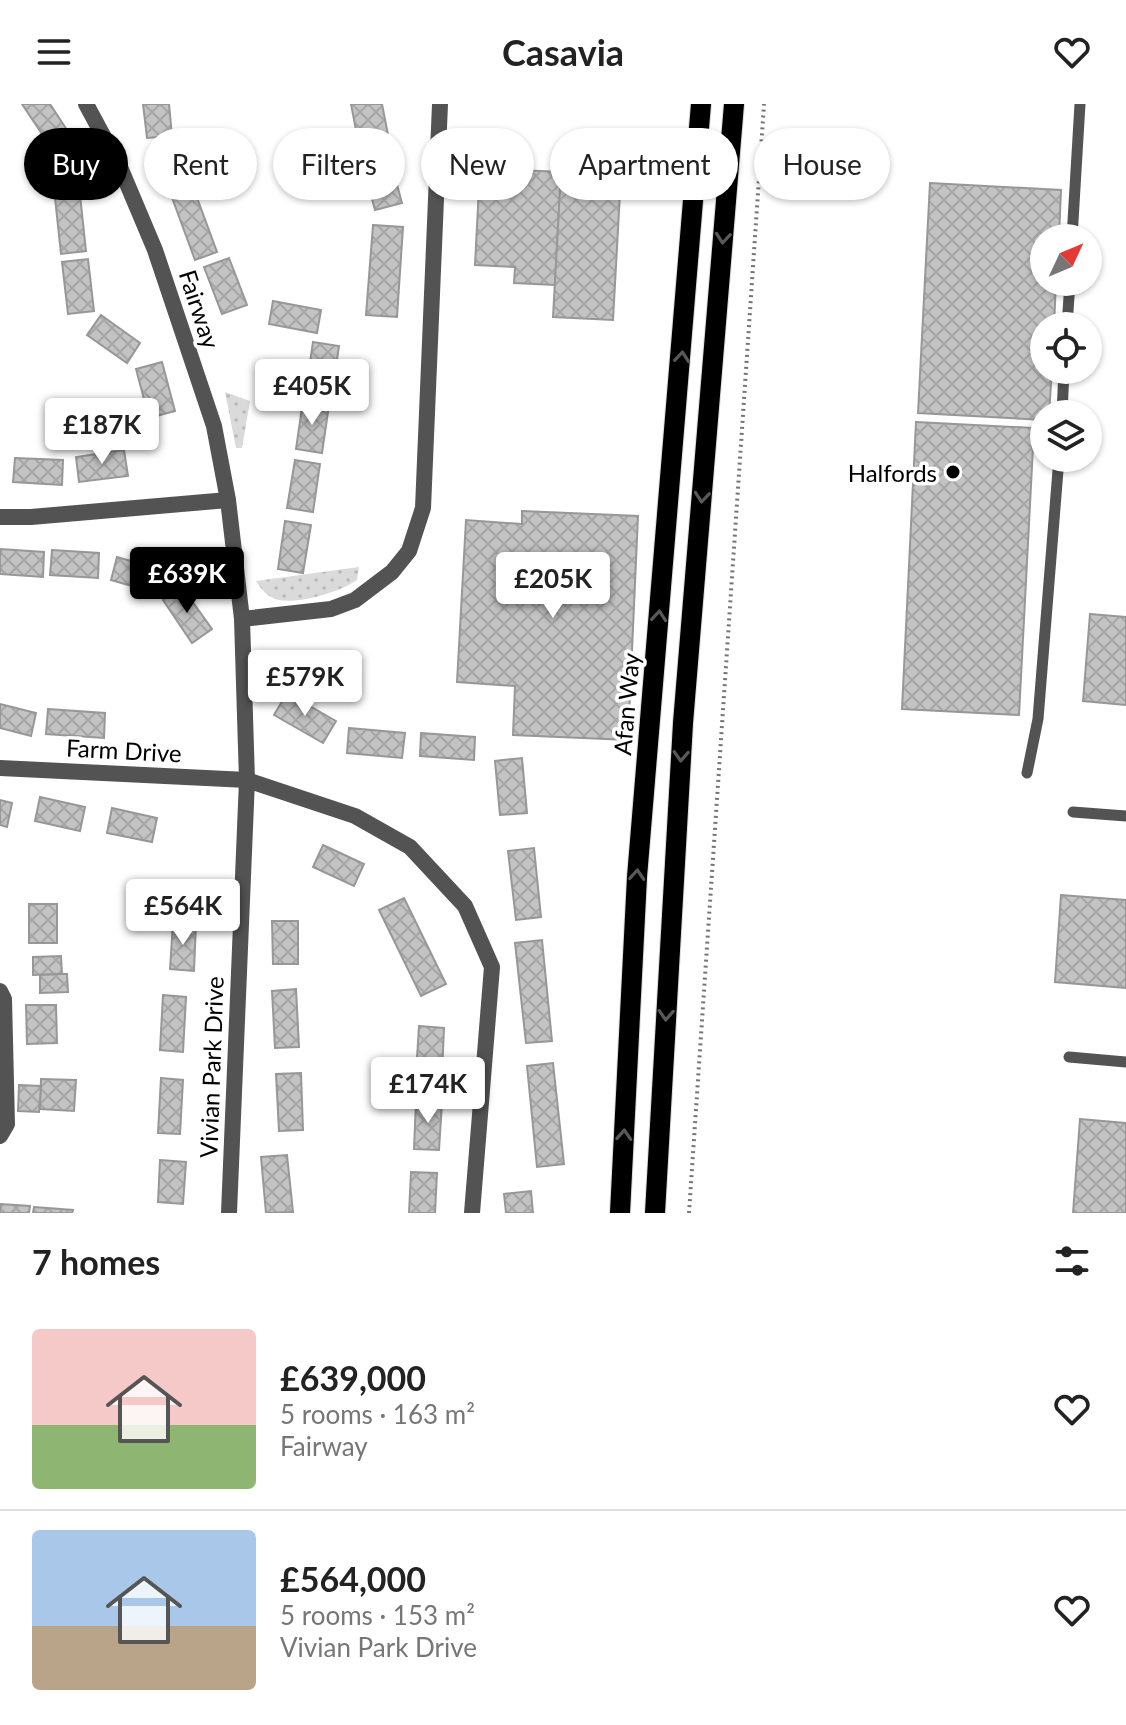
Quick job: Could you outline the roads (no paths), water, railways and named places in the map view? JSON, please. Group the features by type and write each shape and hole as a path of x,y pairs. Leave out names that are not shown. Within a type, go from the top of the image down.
{"main road":[{"name":"Afan Way","path":"620,1213 637,877 701,104"},
{"path":"655,1213 683,723 734,104"}],"street":[{"name":"Fairway","path":"86,104 120,167 155,250 214,426 228,500 242,619 247,780"},
{"path":"242,619 331,609 355,600 392,572 409,551 423,508 440,104"},
{"path":"0,517 228,500"},
{"name":"Farm Drive","path":"0,768 247,780 355,816 410,847 465,906 492,967 472,1213"},
{"name":"Vivian Park Drive","path":"229,1213 247,780"},
{"path":"0,991 4,999 7,1124 0,1136"}],"lane":[{"path":"1073,224 1080,104"},
{"path":"1027,773 1038,719 1058,472"},
{"path":"1073,812 1126,816"},
{"path":"1069,1057 1126,1062"}],"place":[{"name":"Halfords","path":"953,472"}]}
